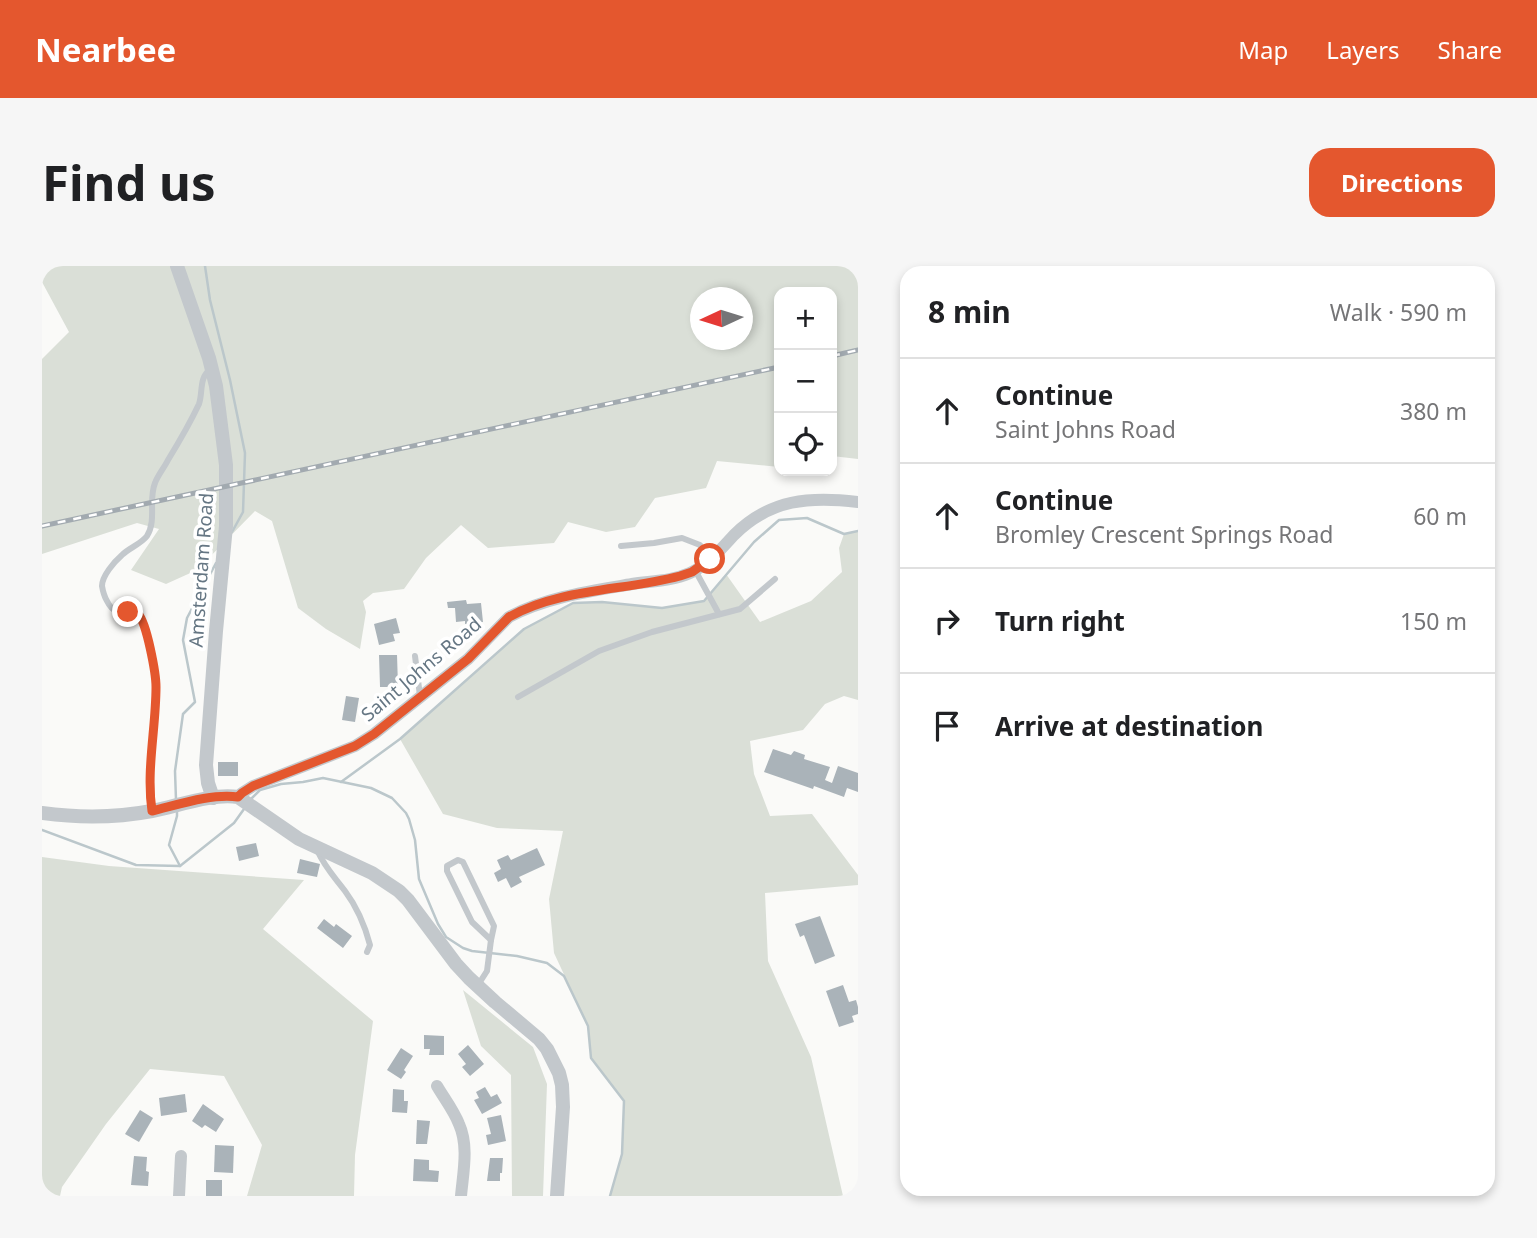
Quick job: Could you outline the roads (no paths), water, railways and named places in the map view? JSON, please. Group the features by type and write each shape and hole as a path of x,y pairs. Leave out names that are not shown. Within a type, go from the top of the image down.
{"street":[{"name":"Amsterdam Road","path":"177,266 216,386 227,486 206,765 213,797"},
{"name":"Saint Johns Road","path":"241,798 242,793 253,786 355,746 374,734 468,659 509,617 517,613 582,593 668,580 695,570 741,529 772,509 808,499 858,502"},
{"path":"42,813 116,817 213,797 241,798 299,839 372,873 399,891 456,964 477,986 539,1038 547,1049 562,1085 557,1196"},
{"path":"437,1086 462,1131 464,1149 461,1196"},
{"path":"179,1196 181,1156"}],"lane":[{"path":"152,811 150,778 156,686 146,630 136,612 117,612 111,609 102,583 121,555 145,539 148,534 155,484 200,401 203,377 212,369"},
{"path":"621,546 682,538 700,545 710,559"},
{"path":"695,570 719,614"},
{"path":"519,697 599,651 652,632 740,609 775,579"},
{"path":"415,656 420,696"},
{"path":"317,848 325,867 346,892 362,920 370,946 367,952"},
{"path":"477,986 487,971 494,926 463,862 458,860 447,866 447,871 472,922 491,942"}],"waterway":[{"path":"205,266 210,300 245,453 243,512 232,532"},
{"path":"341,782 400,739 524,629 573,603 602,602 662,608 704,601 754,542 779,520 807,518 844,534 858,531"},
{"path":"176,800 175,771 183,714 195,702 183,640 187,618 216,563"},
{"path":"250,800 260,790 323,778 371,788 392,798 409,819 415,840 419,879 446,937 472,951 517,956 547,963 564,976 588,1026 591,1058 624,1101 622,1154 610,1196"},
{"path":"42,830 136,865 180,866 234,823 244,809"},
{"path":"177,810 169,845 180,866"}],"railway":[{"path":"837,355 858,350"},
{"path":"42,526 774,368"}]}
